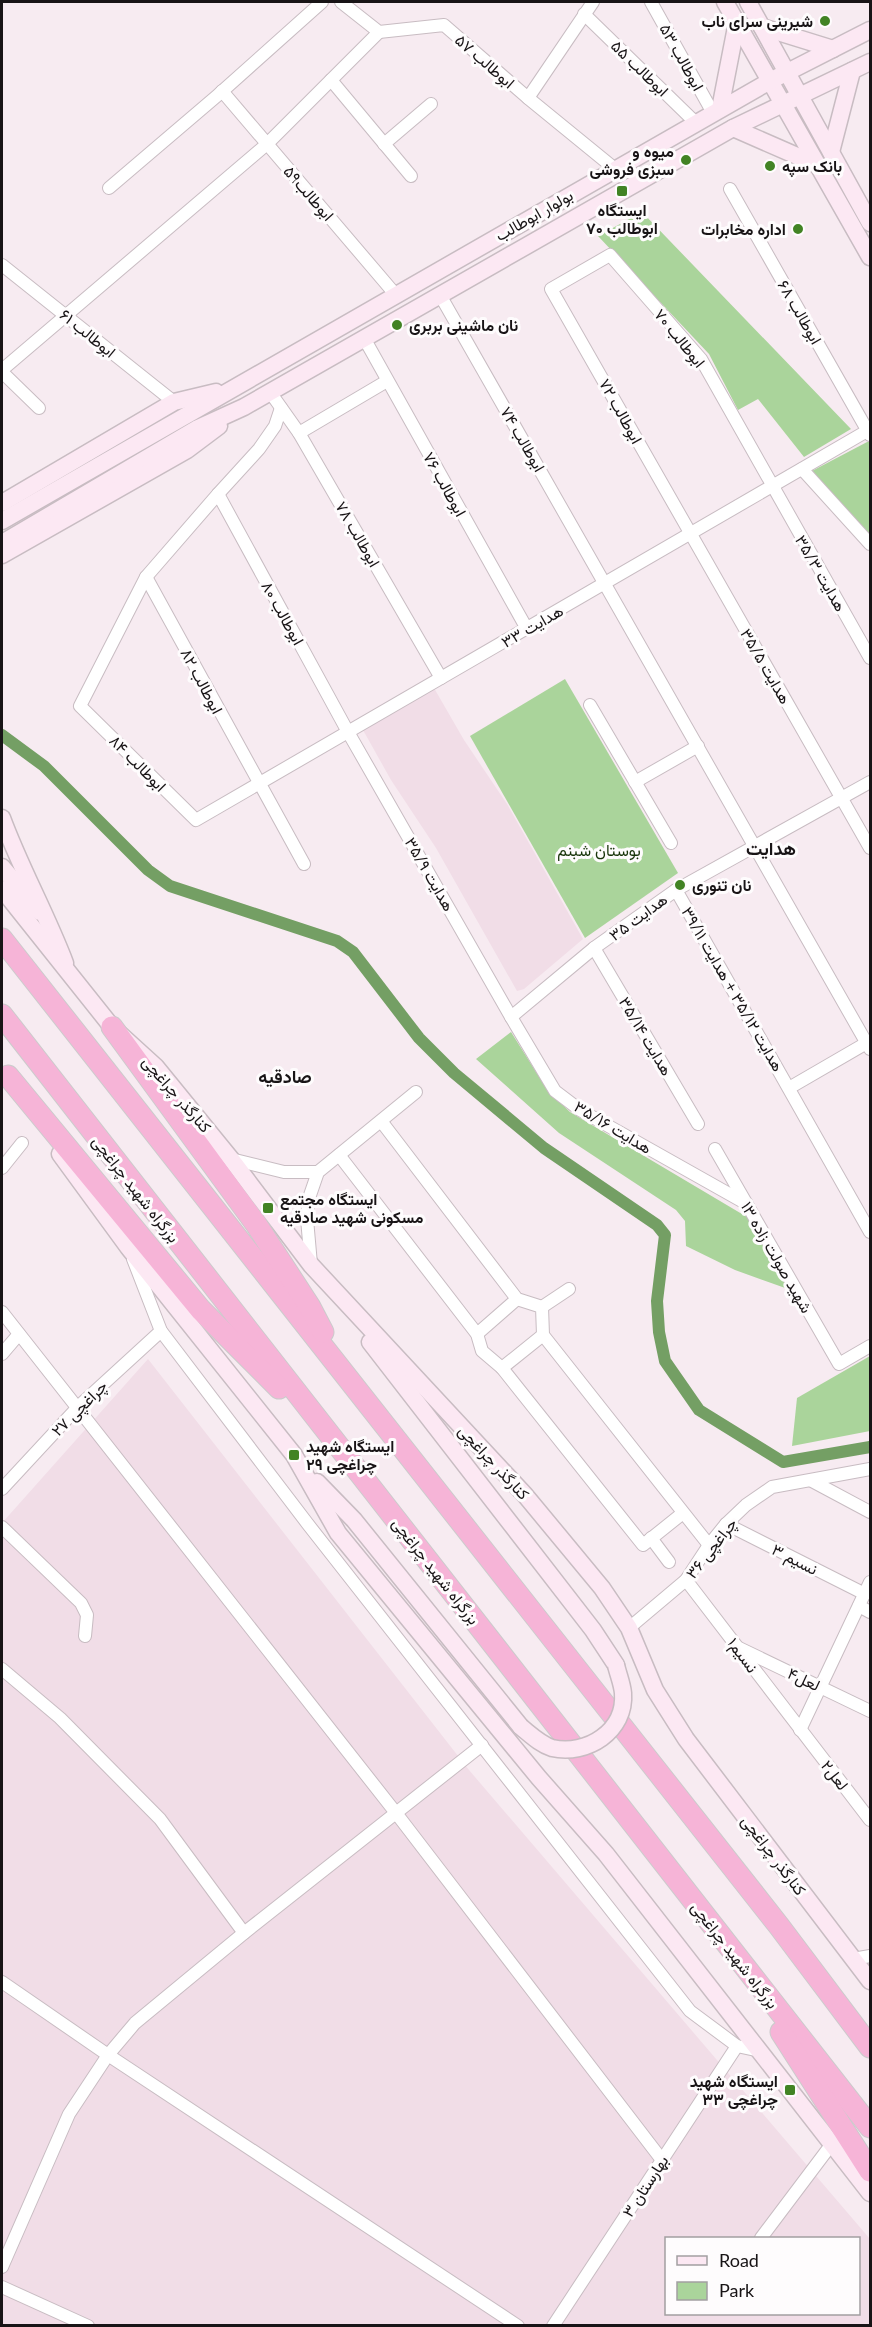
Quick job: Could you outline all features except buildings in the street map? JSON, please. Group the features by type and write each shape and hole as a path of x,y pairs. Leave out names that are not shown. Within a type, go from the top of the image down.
{"highway":[{"path":"2,939 779,1926 870,2047"},
{"name":"بزرگراه شهید چراغچی","path":"2,1015 870,2127"},
{"path":"112,1028 256,1224 310,1307 351,1382"},
{"path":"4,1071 201,1310 267,1377 325,1428"},
{"path":"779,1926 870,2026"},
{"path":"744,1966 797,2059 870,2171"}],"main road":[{"path":"725,2 870,257"},
{"path":"748,2 870,223"},
{"path":"716,111 736,22"},
{"path":"762,27 833,49"},
{"name":"بولوار ابوطالب","path":"2,521 716,111 870,30"},
{"path":"831,152 865,66"},
{"name":"بولوار ابوطالب","path":"244,407 733,128 865,66"},
{"path":"733,128 820,166"},
{"path":"546,235 549,228 572,215 575,209 574,203 569,200 560,200"},
{"path":"2,503 174,402 231,388"},
{"path":"2,543 198,428 244,407"},
{"path":"2,555 187,450 244,407"},
{"path":"2,818 11,842 51,923 71,977"},
{"path":"2,867 51,923"},
{"name":"کنارگذر چراغچی","path":"2,889 112,1028 156,1067 231,1159 311,1265 525,1495 602,1588 629,1628 655,1690 686,1739 870,1981"},
{"path":"4,1071 39,1125 128,1247 302,1467 354,1520 521,1727 537,1741 561,1749 588,1746 602,1739 616,1722 623,1695 616,1665 593,1630 311,1265"},
{"path":"302,1467 338,1533 539,1778 606,1854 870,2193"}],"street":[{"path":"109,188 322,2"},
{"path":"39,408 2,371 267,144 379,32 341,2"},
{"path":"528,98 593,2"},
{"name":"ابوطالب ۵۳","path":"651,2 716,111"},
{"name":"ابوطالب ۵۵","path":"584,14 696,123"},
{"name":"ابوطالب ۵۷","path":"379,32 444,25 615,169"},
{"path":"331,80 411,176"},
{"name":"ابوطالب۵۹","path":"222,91 395,294"},
{"path":"384,144 431,104"},
{"name":"ابوطالب ۶۸","path":"730,189 869,433"},
{"name":"ابوطالب ۷۰","path":"551,289 610,255 701,359 772,486"},
{"name":"ابوطالب ۶۱","path":"2,265 174,402"},
{"name":"ابوطالب ۷۲","path":"551,289 690,534"},
{"name":"ابوطالب ۷۴","path":"440,295 869,1044"},
{"name":"ابوطالب ۷۶","path":"364,338 527,629"},
{"path":"299,433 387,381"},
{"name":"ابوطالب ۷۸","path":"270,392 299,433 441,678"},
{"path":"146,577 259,449 275,426 281,408"},
{"name":"هدایت ۳۳","path":"196,820 772,486 869,433"},
{"path":"802,469 870,544"},
{"name":"هدایت ۳۵/۳","path":"772,486 870,658"},
{"name":"ابوطالب ۸۰","path":"218,494 348,732"},
{"name":"هدایت ۳۵/۵","path":"690,534 870,848"},
{"name":"ابوطالب ۸۴","path":"146,577 80,706 196,820"},
{"name":"ابوطالب ۸۲","path":"146,577 304,864"},
{"path":"590,705 670,843"},
{"name":"هدایت ۳۵/۹","path":"348,732 511,1017"},
{"path":"635,782 698,746"},
{"name":"هدایت ۳۵","path":"511,1017 594,948 676,890 870,782"},
{"name":"هدایت ۳۵/۱۲ + هدایت ۳۹/۱۱","path":"676,890 870,1232"},
{"name":"هدایت ۳۵/۱۴","path":"594,948 698,1124"},
{"name":"هدایت ۳۵/۱۶","path":"511,1017 555,1091 580,1110 747,1204"},
{"path":"789,1088 869,1044"},
{"path":"311,1265 307,1219 308,1201 318,1172 416,1092"},
{"path":"381,1121 518,1299 542,1307"},
{"path":"2,1168 22,1143"},
{"name":"شهید صولت زاده ۱۳","path":"715,1149 839,1365 870,1346"},
{"path":"339,1155 477,1334 483,1350 502,1368 643,1545 683,1513"},
{"path":"231,1159 284,1172 318,1172"},
{"path":"128,1247 161,1331 308,1523 690,2011 737,2046 760,2051"},
{"path":"542,1307 569,1289"},
{"path":"477,1334 518,1299"},
{"path":"542,1307 543,1335 709,1545"},
{"path":"2,1312 396,1813 662,2160"},
{"name":"چراغچی ۲۷","path":"2,1489 78,1407 161,1331"},
{"path":"2,1354 19,1334"},
{"path":"502,1368 543,1335"},
{"name":"چراغچی ۳۶","path":"629,1628 686,1580 726,1524 746,1505 772,1487 870,1469"},
{"path":"812,1481 870,1512"},
{"name":"نسیم ۳","path":"726,1524 864,1594"},
{"path":"2,1527 81,1603 87,1615 85,1636"},
{"path":"651,1538 669,1562"},
{"name":"نسیم۱","path":"686,1580 800,1730"},
{"path":"800,1730 870,1582"},
{"path":"859,1606 870,1612"},
{"name":"لعل۴","path":"737,1648 870,1711"},
{"path":"2,1669 60,1718 160,1819 244,1933"},
{"name":"لعل۲","path":"800,1730 870,1820"},
{"path":"2,2267 69,2114 108,2055 135,2023 244,1933 482,1745"},
{"path":"849,1793 870,1803"},
{"path":"853,1959 870,1956"},
{"path":"2,1982 108,2055 518,2325"},
{"name":"بهارستان ۳","path":"552,2325 737,2046"},
{"path":"762,2237 831,2145"},
{"path":"2,2287 88,2325"}],"shaded area":[{"path":"434,688 464,740 507,804 583,939 524,989 517,991 436,848 391,780 363,730"},
{"path":"148,1359 469,1770 870,2239 870,2325 2,2326 2,1523"}],"green space":[{"path":"642,212 851,429 804,457 758,399 738,410 709,354 598,236"},
{"path":"869,441 870,443 870,537 810,472"},
{"name":"بوستان شبنم","path":"565,679 678,873 585,938 470,736"},
{"path":"511,1032 548,1091 570,1112 747,1217 788,1289 735,1270 686,1246 685,1221 676,1210 559,1133 476,1059"},
{"path":"870,1356 870,1431 792,1446 797,1398"}],"waterway":[{"path":"2,735 44,766 148,870 170,886 337,941 353,952 419,1038 454,1073 544,1148 657,1225 665,1235 657,1301 659,1332 665,1361 699,1410 783,1462 870,1447"}],"place":[{"name":"شیرینی سرای ناب","path":"825,21"},
{"name":"میوه و سبزی فروشی","path":"686,160"},
{"name":"بانک سپه","path":"770,166"},
{"name":"ایستگاه ابوطالب ۷۰","path":"622,191"},
{"name":"اداره مخابرات","path":"798,229"},
{"name":"نان ماشینی بربری","path":"397,325"},
{"name":"نان تنوری","path":"680,885"},
{"name":"ایستگاه مجتمع مسکونی شهید صادقیه","path":"268,1208"},
{"name":"ایستگاه شهید چراغچی ۲۹","path":"294,1455"},
{"name":"ایستگاه شهید چراغچی ۳۳","path":"790,2090"}],"district":[{"name":"هدایت","path":"771,849"},
{"name":"صادقیه","path":"285,1077"}]}
